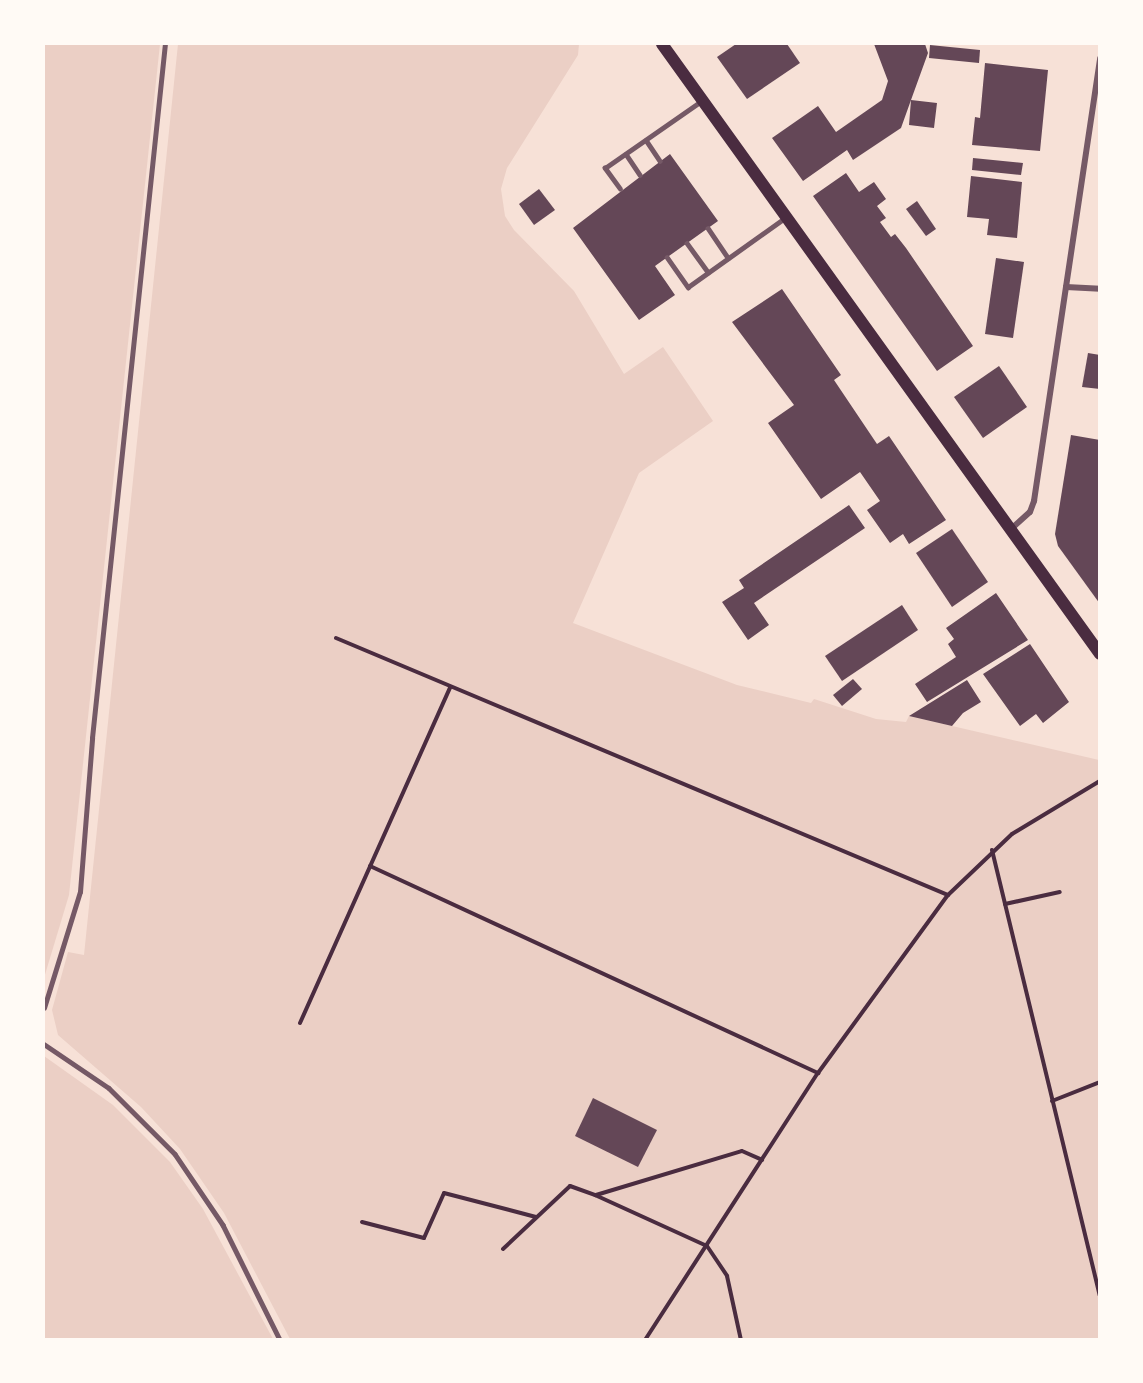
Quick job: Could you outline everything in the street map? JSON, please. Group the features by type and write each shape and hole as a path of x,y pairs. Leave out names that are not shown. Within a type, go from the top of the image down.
{"main road":[{"path":"662,44 1100,654"}],"street":[{"path":"1010,529 1030,512 1034,501 1100,58"},
{"path":"1066,287 1100,289"}],"lane":[{"path":"44,1008 80,892 92,738 165,44"},
{"path":"620,189 605,168 702,100"},
{"path":"646,140 660,161"},
{"path":"626,154 640,175"},
{"path":"667,257 688,286 786,217"},
{"path":"708,228 728,258"},
{"path":"687,243 708,272"},
{"path":"44,1044 109,1088 175,1154 223,1225 280,1340"}],"path":[{"path":"336,638 450,687 696,786 948,895"},
{"path":"300,1023 450,687"},
{"path":"645,1340 818,1073 948,895 992,850 1051,807 1100,781"},
{"path":"992,850 1100,1295"},
{"path":"370,866 818,1073"},
{"path":"1005,904 1060,892"},
{"path":"1052,1101 1100,1082"},
{"path":"595,1195 742,1151 762,1160"},
{"path":"502,1250 570,1186 595,1195 707,1245 727,1275 741,1340"},
{"path":"362,1222 424,1238 444,1194 537,1217"}],"shaded area":[{"path":"44,44 160,44 69,895 44,978"},
{"path":"178,44 579,44 578,55 507,168 501,189 505,216 514,230 574,291 624,374 663,347 713,421 639,473 573,623 737,685 811,703 814,699 876,719 906,722 909,716 1099,760 1099,1339 290,1339 224,1213 180,1149 141,1107 58,1035 52,1010 68,952 84,955"},
{"path":"44,1056 113,1105 170,1162 203,1209 273,1339 44,1339"}],"building":[{"path":"736,44 787,44 800,63 747,99 717,57"},
{"path":"874,44 925,44 928,53 901,128 853,160 847,150 803,181 772,138 818,106 836,132 882,100 888,81"},
{"path":"930,45 980,50 979,63 929,58"},
{"path":"985,63 1048,70 1040,151 972,145 975,117 980,118"},
{"path":"911,100 937,103 934,128 909,125"},
{"path":"670,154 718,221 655,266 675,295 639,320 573,228"},
{"path":"973,158 1023,163 1021,175 972,170"},
{"path":"846,173 859,192 874,182 886,199 877,206 886,218 880,222 891,237 895,234 906,248 973,346 937,371 813,196"},
{"path":"971,176 1022,182 1017,238 987,235 989,219 967,217"},
{"path":"539,189 555,210 534,225 519,204"},
{"path":"917,201 936,229 926,236 906,209"},
{"path":"996,258 1024,262 1013,338 985,334"},
{"path":"782,289 841,375 834,380 877,444 889,436 946,520 909,544 903,534 890,543 867,510 880,501 860,472 821,499 768,423 794,405 732,322"},
{"path":"1088,353 1100,355 1100,389 1082,387"},
{"path":"999,366 1027,407 983,438 954,397"},
{"path":"1071,435 1100,440 1100,604 1058,546 1055,534"},
{"path":"849,505 865,528 754,603 769,625 748,640 722,602 744,588 739,580"},
{"path":"952,529 988,582 952,607 916,553"},
{"path":"996,593 1028,640 927,702 915,684 956,657 948,644 954,639 946,628"},
{"path":"902,605 918,630 842,681 825,656"},
{"path":"1030,644 1069,702 1043,723 1036,714 1020,726 983,674"},
{"path":"853,679 862,689 842,706 833,695"},
{"path":"967,680 981,702 963,713 952,726 909,716"},
{"path":"593,1098 657,1130 638,1167 575,1136"}]}
